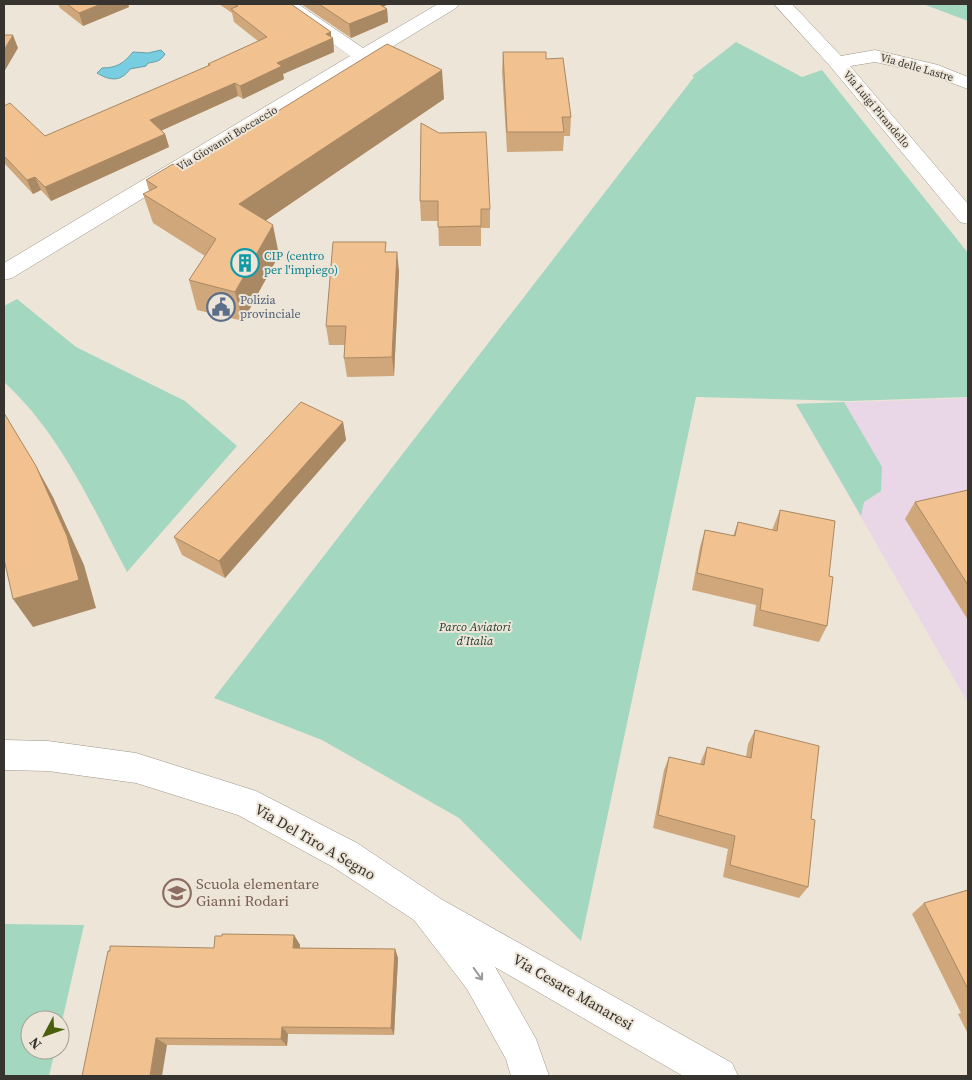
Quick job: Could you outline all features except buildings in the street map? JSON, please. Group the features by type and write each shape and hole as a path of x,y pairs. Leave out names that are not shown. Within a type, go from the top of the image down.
{"street":[{"path":"287,4 362,56"},
{"name":"Via Giovanni Boccaccio","path":"6,268 450,4"},
{"name":"Via Luigi Pirandello","path":"783,4 837,62 968,217"},
{"name":"Via delle Lastre","path":"837,62 875,56 931,69 968,83"},
{"name":"Via Del Tiro A Segno","path":"4,755 48,756 136,768 245,802 345,855 426,908 480,976 523,1052 530,1076"},
{"name":"Via Cesare Manaresi","path":"426,908 720,1076"}],"shaded area":[{"path":"968,398 968,703 796,404"}],"green space":[{"path":"923,4 968,4 968,21"},
{"name":"Parco Aviatori d'Italia","path":"736,42 802,77 822,70 968,253 968,397 849,401 696,397 581,941 459,818 322,740 214,698 694,77 692,76"},
{"path":"17,299 76,347 185,401 237,446 127,572 87,496 58,447 24,402 4,382 4,306"},
{"path":"844,402 882,467 881,491 864,502 861,516 796,404"},
{"path":"4,924 84,925 65,1010 20,1010 20,1060 53,1060 49,1076 4,1076"}],"water":[{"path":"161,50 165,54 160,60 148,63 146,66 130,69 119,78 106,78 97,73 102,68 120,64 133,52 148,53"}],"place":[{"name":"CIP (centro per l'impiego)","path":"245,263"},
{"name":"Polizia provinciale","path":"221,307"},
{"name":"Scuola elementare Gianni Rodari","path":"177,893"}]}
